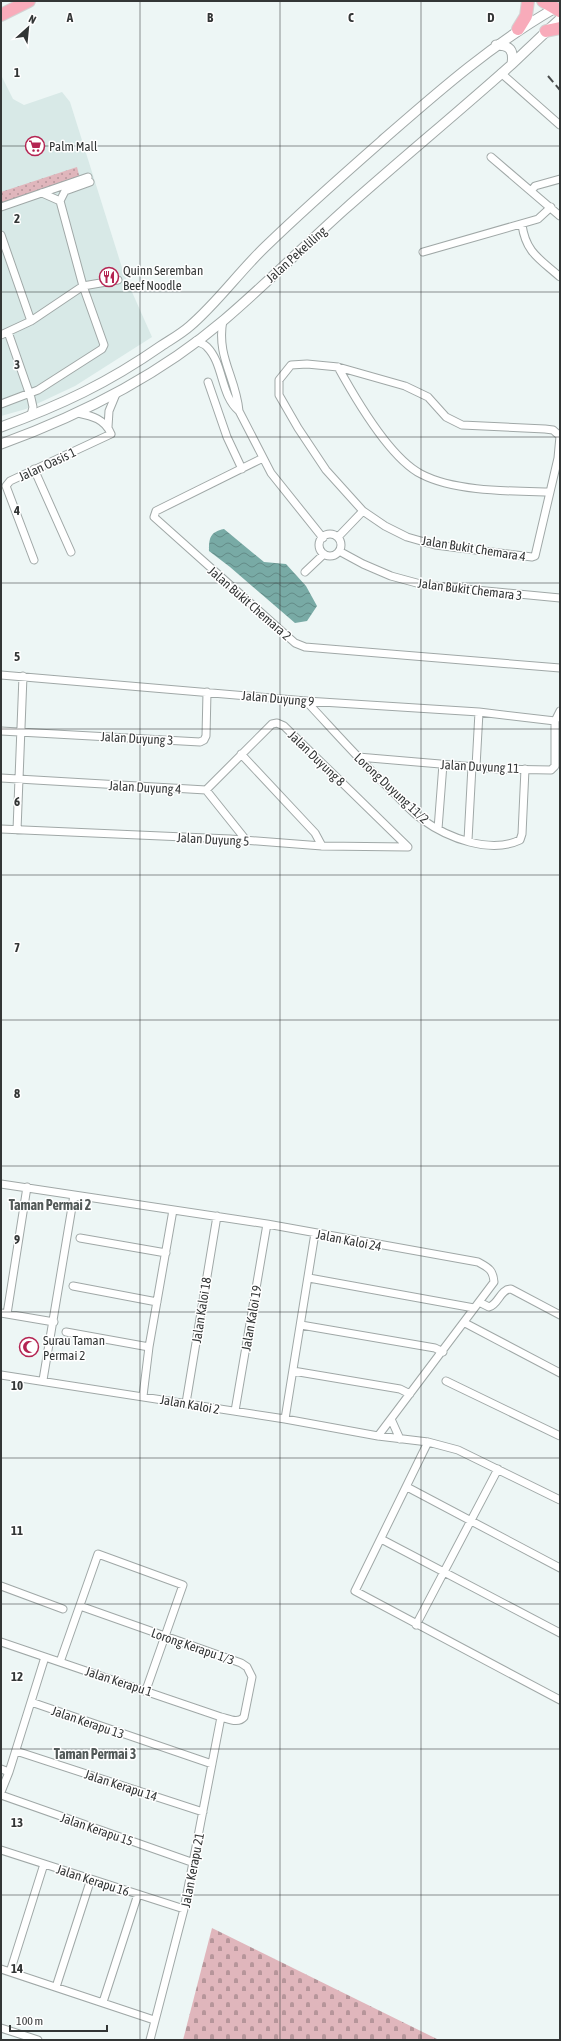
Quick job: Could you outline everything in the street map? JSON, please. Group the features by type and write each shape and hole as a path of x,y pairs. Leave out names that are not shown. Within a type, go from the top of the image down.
{"highway":[{"path":"1,15 29,1"},
{"path":"518,29 526,16 528,1"},
{"path":"543,1 558,13"},
{"path":"546,31 560,28"}],"street":[{"name":"Jalan Pekeliling","path":"1,427 47,410 83,394 135,364 190,326 264,248 326,190 452,80 518,29 558,13"},
{"name":"Jalan Pekeliling","path":"1,444 78,413 116,394 196,342 223,320 345,210 512,64 546,31 558,13"},
{"path":"496,45 506,45 511,49 514,55 512,64"},
{"path":"501,73 560,125"},
{"path":"491,157 532,190 560,216"},
{"path":"532,190 535,186 560,179"},
{"path":"1,207 42,193 89,180 65,191 60,201 83,286 104,345 102,348 30,396 1,404"},
{"path":"42,193 60,201"},
{"path":"424,252 522,225 538,219 550,207"},
{"path":"522,225 524,239 528,248 560,277"},
{"path":"1,235 30,321"},
{"path":"31,415 33,407 30,396 4,333 30,321 83,286 118,280"},
{"path":"223,320 220,334 222,351 238,402 239,411 271,473 323,538"},
{"path":"196,342 206,345 212,354 230,404 239,411"},
{"name":"Jalan Bukit Chemara 4","path":"338,367 307,364 291,366 280,380 279,395 298,428 326,470 363,511 384,526 407,538 435,545 532,557 535,556 537,551 550,492"},
{"path":"338,367 405,386 428,397 446,417 462,425 553,430 560,436 558,458 550,492 469,488 422,475 406,464 380,432 356,400 338,367"},
{"path":"208,382 227,437 242,469"},
{"name":"Jalan Oasis 1","path":"34,560 6,486 10,481 34,469 111,434 108,427 109,411 116,394"},
{"path":"30,396 37,404 47,410"},
{"path":"78,413 96,418 108,427"},
{"name":"Jalan Bukit Chemara 2","path":"263,458 156,511 154,517 300,646 560,668"},
{"path":"34,469 71,552"},
{"path":"338,537 363,511"},
{"path":"324,554 320,544 323,538 328,534 338,537"},
{"path":"324,554 331,556 339,551 341,545 338,537"},
{"name":"Jalan Bukit Chemara 3","path":"339,551 363,564 391,576 424,585 560,598"},
{"path":"305,572 324,554"},
{"name":"Jalan Duyung 9","path":"1,675 306,701 479,712 555,721"},
{"path":"17,830 23,676"},
{"name":"Jalan Duyung 3","path":"1,731 200,742 204,740 206,736 207,692"},
{"name":"Lorong Duyung 11/2","path":"306,701 358,757 422,820 446,834 482,845 514,843 520,840 522,834 525,769"},
{"path":"468,840 479,712"},
{"path":"555,721 560,712"},
{"name":"Jalan Duyung 11","path":"358,757 474,767 525,769 553,768 555,721"},
{"name":"Jalan Duyung 8","path":"206,790 272,724 281,724 408,848"},
{"path":"241,754 315,833 322,846"},
{"path":"438,829 443,764"},
{"name":"Jalan Duyung 4","path":"1,778 206,790"},
{"path":"206,790 246,840"},
{"name":"Jalan Duyung 5","path":"1,829 246,840 322,846 408,848"},
{"name":"Jalan Kaloi 24","path":"1,1184 267,1224 478,1262 489,1268 493,1274 494,1282 474,1308 465,1323 378,1436"},
{"path":"27,1187 4,1314 54,1322"},
{"path":"43,1380 54,1322 74,1195"},
{"path":"143,1396 149,1347 173,1210"},
{"name":"Jalan Kaloi 18","path":"186,1404 217,1216"},
{"name":"Jalan Kaloi 19","path":"235,1411 267,1224"},
{"path":"285,1419 309,1278 315,1233"},
{"path":"80,1238 166,1253"},
{"path":"309,1278 474,1308"},
{"path":"73,1286 157,1302"},
{"path":"480,1302 489,1307 493,1305 504,1291 511,1289 560,1315"},
{"path":"465,1323 560,1373"},
{"path":"301,1325 435,1348 443,1352"},
{"path":"66,1332 149,1347"},
{"path":"292,1371 400,1389 410,1394"},
{"name":"Jalan Kaloi 2","path":"2,1377 43,1380 285,1419 378,1436 428,1442 458,1450 559,1497"},
{"path":"446,1381 560,1436"},
{"path":"391,1419 400,1439"},
{"path":"428,1442 355,1591 560,1700"},
{"path":"416,1624 498,1469"},
{"path":"407,1487 472,1520 560,1568"},
{"path":"380,1539 560,1633"},
{"path":"60,1662 98,1554 184,1585 146,1690"},
{"path":"1,1586 63,1609"},
{"name":"Lorong Kerapu 1/3","path":"80,1606 241,1662 247,1667 252,1677 244,1717 241,1720 236,1721"},
{"name":"Jalan Kerapu 1","path":"1,1642 236,1721"},
{"path":"1,1794 10,1772 45,1657"},
{"name":"Jalan Kerapu 13","path":"31,1702 212,1764"},
{"name":"Jalan Kerapu 21","path":"150,2040 184,1909 221,1717"},
{"name":"Jalan Kerapu 14","path":"16,1751 203,1812"},
{"path":"1,1769 10,1772"},
{"name":"Jalan Kerapu 15","path":"1,1794 194,1863"},
{"name":"Jalan Kerapu 16","path":"1,1850 184,1909"},
{"path":"10,1972 44,1864"},
{"path":"56,1987 91,1879"},
{"path":"103,2002 138,1894"},
{"path":"1,1969 154,2020"},
{"path":"1,2028 38,2040"}],"shaded area":[{"path":"1,75 13,99 24,105 62,92 70,102 124,274 152,337 75,386 26,409 1,416"}],"green space":[{"path":"77,167 80,179 1,205 1,192"},
{"path":"212,1928 439,2040 183,2040"}],"water":[{"path":"224,529 264,562 286,564 306,586 317,606 307,621 295,623 230,567 209,551 211,536 219,530"}],"railway":[{"path":"548,76 560,90"}],"place":[{"name":"Palm Mall","path":"35,146"},
{"name":"Quinn Seremban Beef Noodle","path":"109,277"},
{"name":"Surau Taman Permai 2","path":"29,1347"}],"district":[{"name":"Taman Permai 2","path":"50,1205"},
{"name":"Taman Permai 3","path":"95,1754"}]}
